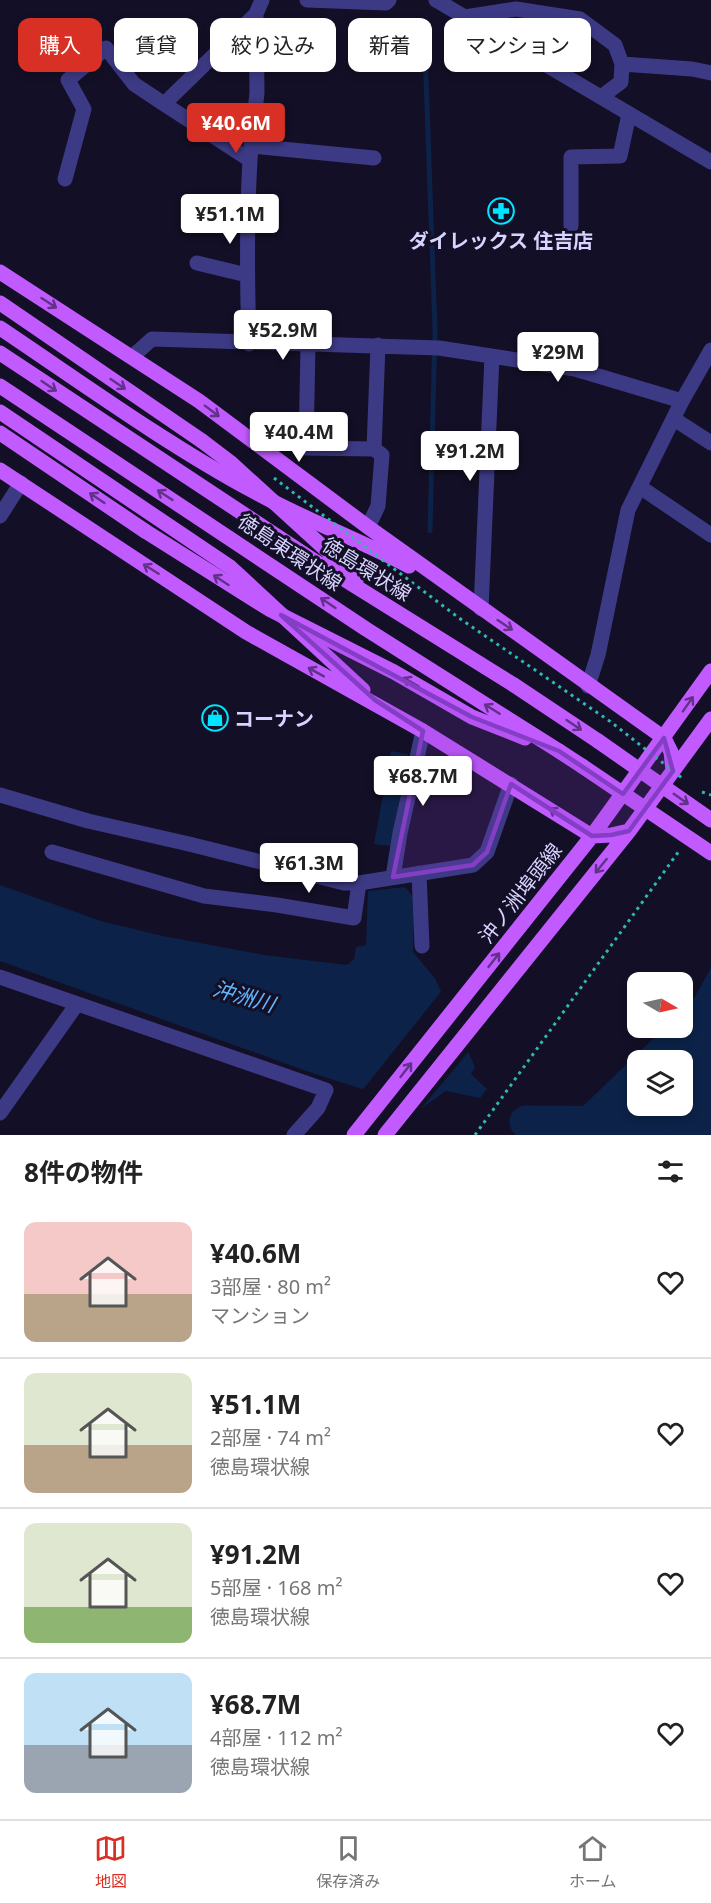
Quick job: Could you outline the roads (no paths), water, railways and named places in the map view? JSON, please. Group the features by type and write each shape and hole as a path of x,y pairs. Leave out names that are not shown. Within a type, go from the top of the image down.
{"main road":[{"name":"徳島環状線","path":"0,272 199,401 481,609 664,738"},
{"path":"0,303 202,441 231,463 341,565 400,612 514,685"},
{"path":"0,328 111,403 253,492 293,513 401,562 481,609"},
{"name":"徳島環状線","path":"0,353 310,558 514,685 711,820"},
{"name":"徳島東環状線","path":"0,386 366,629 559,751"},
{"path":"0,412 230,567 354,682 375,700 419,729"},
{"path":"0,433 146,531 269,609 394,672 472,717 559,751 711,853"},
{"path":"0,470 246,632 419,729 592,836 629,831"},
{"name":"沖ノ洲埠頭線","path":"354,1135 592,836 711,671"},
{"path":"389,1130 629,831 711,719"},
{"path":"664,738 671,752 673,771"}],"street":[{"path":"307,0 386,3 389,0"},
{"path":"436,0 711,162"},
{"path":"164,104 259,7"},
{"path":"249,344 247,189 257,93 259,7"},
{"path":"465,17 516,9 580,19 615,45 622,64 621,82 601,97"},
{"path":"65,179 84,109 68,80 106,48 134,84 164,104 250,153 374,158"},
{"path":"622,64 692,69 711,73"},
{"path":"571,226 572,157 620,156 629,114"},
{"path":"197,263 247,275"},
{"path":"133,357 152,339 249,344 434,348 575,369 682,401"},
{"path":"308,345 306,448 374,449 382,455 378,506 368,527"},
{"path":"374,449 378,345"},
{"path":"588,686 598,655 628,510 682,401 711,351"},
{"path":"481,609 492,356"},
{"path":"674,418 711,443"},
{"path":"0,516 21,483"},
{"path":"640,487 711,535"},
{"path":"393,877 419,729"},
{"path":"0,795 88,821 344,883 359,883 473,864 487,852 511,784"},
{"path":"52,852 204,896 354,918 359,883"},
{"path":"419,873 422,946"},
{"path":"0,977 326,1090 318,1108 294,1135"},
{"path":"0,1113 77,1004"}],"water":[{"path":"391,751 408,754 391,846 374,844"},
{"path":"0,885 101,921 163,936 264,955 347,965 354,959 356,947 366,945 368,891 405,887 414,898 413,952 435,978 475,1067 471,1074 487,1089 480,1098 446,1091 422,1108 312,1073 0,961"},
{"path":"711,968 711,1135 553,1135 627,1064 627,1116 693,1116 693,1050 641,1050 654,1038 693,1038 693,999"}],"waterway":[{"path":"426,72 435,329 430,531"},
{"name":"沖洲川","path":"526,1122 646,1123 656,1116"}],"place":[{"name":"ダイレックス 住吉店","path":"501,211"},
{"name":"コーナン","path":"215,718"}]}
